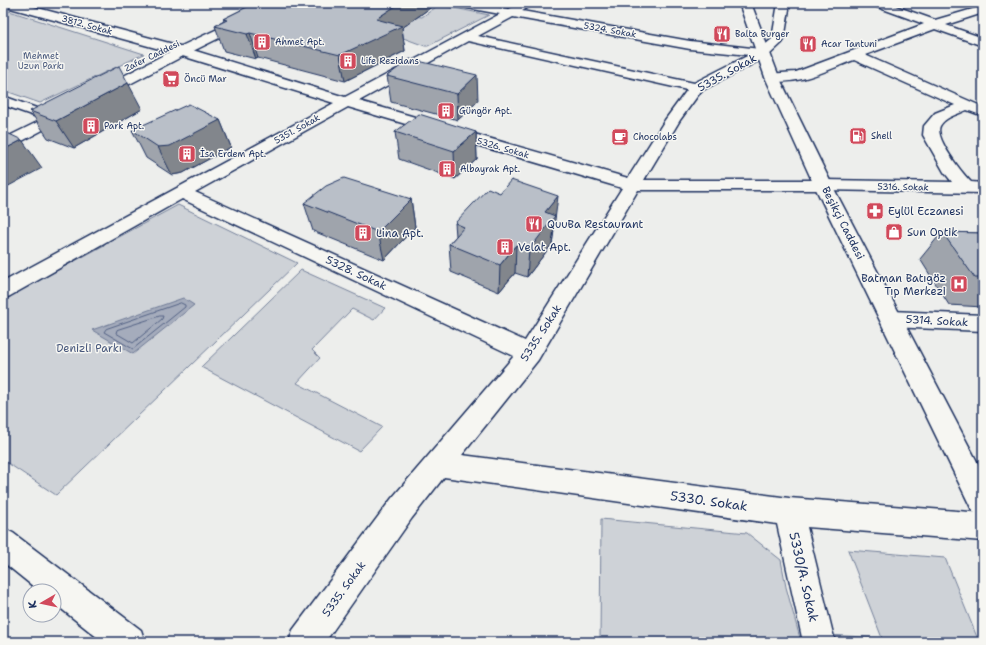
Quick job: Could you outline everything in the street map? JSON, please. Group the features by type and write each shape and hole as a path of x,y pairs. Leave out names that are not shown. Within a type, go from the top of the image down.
{"street":[{"name":"3812. Sokak","path":"6,3 175,49"},
{"name":"Zafer Caddesi","path":"92,86 175,49 258,3"},
{"path":"3,145 82,103 175,49 282,3"},
{"name":"5324. Sokak","path":"457,3 690,45 763,53"},
{"name":"5351. Sokak","path":"6,286 529,3"},
{"name":"Beşikçi Caddesi","path":"745,3 772,77 824,185 983,502"},
{"name":"5335. Sokak","path":"305,642 402,508 530,353 632,185 673,120 696,88 763,53 778,40 784,3"},
{"path":"876,3 983,42"},
{"path":"772,77 798,76 936,24 983,9"},
{"path":"467,37 696,88"},
{"name":"5326. Sokak","path":"175,49 347,102 632,185 824,185"},
{"path":"854,55 983,112"},
{"path":"3,100 37,113"},
{"path":"16,123 64,100"},
{"path":"967,105 940,116 932,126 931,135 952,172 975,188"},
{"name":"5316. Sokak","path":"824,185 975,188"},
{"name":"5328. Sokak","path":"181,192 530,353"},
{"name":"5314. Sokak","path":"891,319 983,323"},
{"name":"5330. Sokak","path":"437,464 789,512 983,527"},
{"name":"5330/A. Sokak","path":"789,512 819,642"},
{"path":"3,543 129,642"}],"green space":[{"path":"439,5 489,15 428,46 387,32 413,16 422,17"},
{"name":"Mehmet Uzun Parkı","path":"3,9 144,54 40,103 3,90"},
{"name":"Denizli Parkı","path":"178,205 297,263 56,495 3,460 3,300"},
{"path":"301,270 385,308 374,320 352,309 312,350 320,358 297,383 382,427 359,451 201,367"},
{"path":"601,519 747,533 781,560 786,587 801,642 600,642"},
{"path":"848,550 945,558 979,642 830,642 828,635 882,638"}],"water":[{"path":"183,298 194,305 133,354 92,330"}],"building":[{"path":"255,3 400,3 376,19 402,26 340,55 215,26 227,20 223,19"},
{"path":"410,59 477,75 457,94 387,76"},
{"path":"119,66 128,83 56,121 30,111"},
{"path":"189,104 220,120 170,146 158,147 132,130"},
{"path":"419,114 476,132 454,151 395,132"},
{"path":"3,131 22,140 3,150"},
{"path":"344,178 411,199 378,232 304,203 326,186"},
{"path":"511,180 558,196 545,212 555,216 529,250 516,245 500,265 449,244 464,227 455,223 488,188 500,193"},
{"path":"942,232 983,233 983,278 975,278"}],"place":[{"name":"Balta Burger","path":"722,34"},
{"name":"Ahmet Apt.","path":"262,42"},
{"name":"Acar Tantuni","path":"808,44"},
{"name":"Life Rezidans","path":"348,61"},
{"name":"Öncü Mar","path":"171,79"},
{"name":"Güngör Apt.","path":"446,111"},
{"name":"Park Apt.","path":"91,126"},
{"name":"Shell","path":"858,136"},
{"name":"Chocolabs","path":"620,137"},
{"name":"İsa Erdem Apt.","path":"187,154"},
{"name":"Albayrak Apt.","path":"447,169"},
{"name":"Eylül Eczanesi","path":"875,211"},
{"name":"QuuBa Restaurant","path":"534,224"},
{"name":"Sun Optik","path":"894,232"},
{"name":"Lina Apt.","path":"363,233"},
{"name":"Velat Apt.","path":"505,247"},
{"name":"Batman Batıgöz Tıp Merkezi","path":"959,284"}]}
